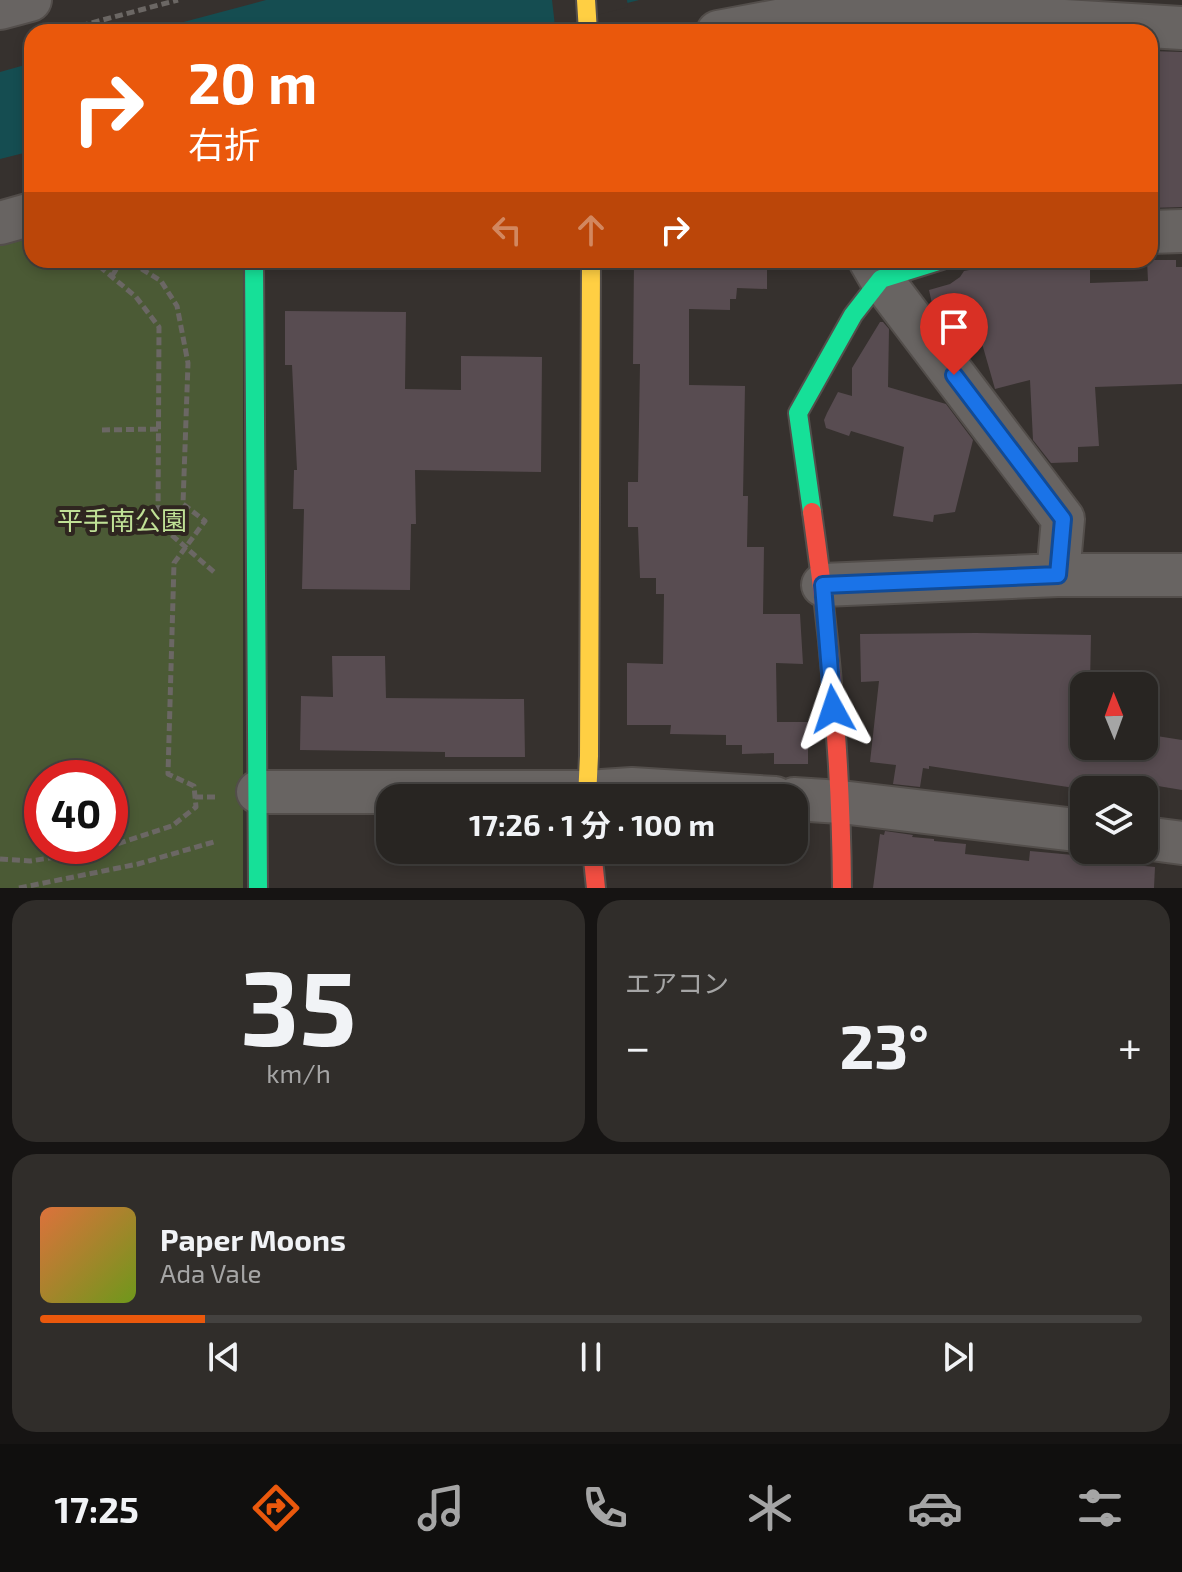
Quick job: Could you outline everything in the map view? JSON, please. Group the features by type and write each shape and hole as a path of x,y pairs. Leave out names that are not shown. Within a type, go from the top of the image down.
{"street":[{"path":"0,8 30,0"},
{"path":"764,24 847,8 1115,24"},
{"path":"1158,27 1182,28"},
{"path":"0,223 24,216"},
{"path":"1158,232 1182,231"},
{"path":"254,268 258,888"},
{"path":"588,784 591,268"},
{"path":"842,888 841,802 823,585 798,413 876,269 1063,519 1058,575"},
{"path":"823,585 1058,575 1182,575"},
{"path":"258,792 376,793"},
{"path":"808,800 1070,829"},
{"path":"1158,840 1182,843"},
{"path":"593,864 596,888"}],"path":[{"path":"87,24 178,0"},
{"path":"100,268 136,297 159,327 158,523 222,578"},
{"path":"112,277 118,268"},
{"path":"0,859 30,861 95,851 172,826 196,807 194,786 168,774 174,563 205,521 183,504 188,363 177,306 161,281 138,268"},
{"path":"102,430 159,429"},
{"path":"217,797 218,811"},
{"path":"19,888 138,864 219,840"}],"green space":[{"name":"平手南公園","path":"24,227 24,268 243,268 243,888 0,888 0,232"}],"water":[{"path":"266,0 639,0 546,24 176,24"},
{"path":"24,65 24,153 0,159 0,72"}],"pier":[{"path":"552,0 627,0 628,7 555,24"}],"building":[{"path":"1158,51 1182,52 1182,207 1158,208"},
{"path":"1158,260 1176,260 1176,267 1182,267 1182,384 1095,387 1099,446 1078,447 1078,462 1051,463 1033,440 1030,380 995,389 977,326 964,328 963,324 948,327 933,308 929,290 950,284 964,271 980,268 1090,268 1090,283 1148,281 1147,268 1158,268"},
{"path":"634,268 767,268 767,289 737,288 736,299 730,299 730,310 689,309 689,385 745,386 743,496 748,496 747,547 764,547 763,614 800,614 803,664 776,663 777,722 808,722 808,764 774,764 774,753 742,754 742,745 726,745 726,735 670,734 671,725 627,725 627,663 663,664 664,594 656,594 656,578 640,578 638,527 628,527 628,482 638,482 640,364 633,364"},
{"path":"285,311 406,312 405,389 461,390 461,356 542,357 541,472 415,470 416,524 411,524 410,590 302,589 304,509 293,509 294,470 297,470 292,365 285,365"},
{"path":"880,322 889,329 888,387 946,404 973,440 955,512 934,515 933,522 893,516 904,447 851,431 849,436 826,428 824,420 838,392 852,396 852,368"},
{"path":"860,634 1091,635 1090,672 1070,672 1070,760 1158,760 1158,736 1182,740 1182,790 1158,786 1158,776 1070,776 1070,787 929,766 929,769 923,768 920,787 893,784 896,765 870,762 879,681 861,682"},
{"path":"332,656 385,656 386,698 524,699 525,757 445,757 445,752 300,750 301,696 333,697"},
{"path":"885,831 966,844 965,854 1029,861 1030,851 1070,855 1070,864 1155,867 1154,888 873,888 880,834 884,835"}],"traffic: fast":[{"path":"254,268 258,888"},
{"path":"812,512 798,413 853,315 881,279 916,268"}],"traffic: slow":[{"path":"586,0 588,24"},
{"path":"588,784 591,268"}],"traffic: jam":[{"path":"812,512 833,699 842,888"},
{"path":"593,864 596,888"}],"route":[{"path":"833,709 823,585 1058,575 1063,519 954,375"}]}
